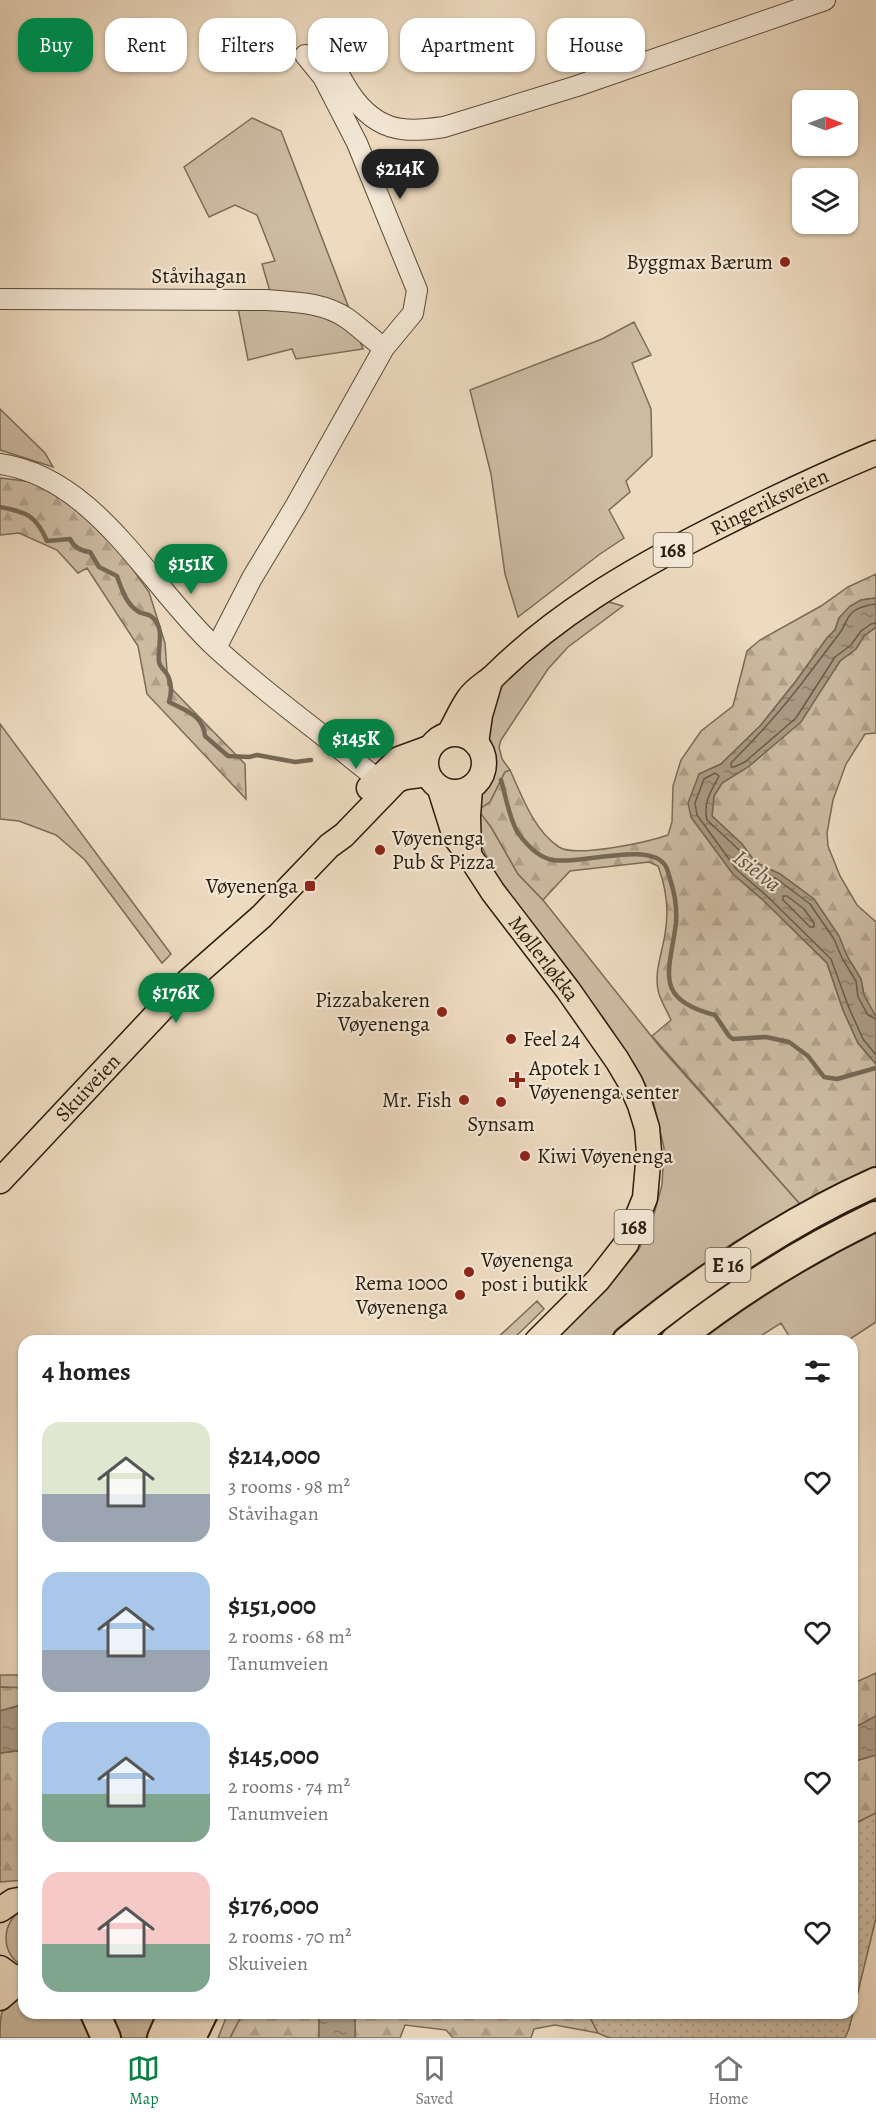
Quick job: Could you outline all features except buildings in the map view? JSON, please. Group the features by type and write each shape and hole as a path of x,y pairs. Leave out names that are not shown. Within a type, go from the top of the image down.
{"highway":[{"name":"E 16","path":"635,1335 680,1299 779,1233 876,1182"},
{"name":"E 16","path":"683,1335 754,1284 839,1234 876,1216"},
{"path":"98,2019 106,2038"},
{"path":"162,2038 171,2019"},
{"path":"191,2038 200,2019"},
{"path":"209,2038 214,2019"}],"main road":[{"name":"Ringeriksveien","path":"449,734 470,697 532,640 594,594 627,574 746,512 814,479 876,453"},
{"path":"476,743 480,715 490,679"},
{"path":"434,782 455,793 470,788 478,782 483,772 482,752 476,743 464,735 449,734"},
{"name":"168","path":"434,782 426,756 434,741 449,734"},
{"name":"Skuiveien","path":"0,1181 186,983 262,916 329,846 343,816 383,784 399,759 429,748"},
{"name":"Skuiveien","path":"383,784 405,777 434,782"},
{"name":"Møllerløkka","path":"434,782 455,837 568,990 616,1060 633,1089 647,1128 649,1152 645,1198 626,1244 598,1280 543,1335"},
{"path":"469,855 470,788"},
{"path":"0,1910 18,1900"}],"street":[{"path":"337,72 356,102 376,120 403,129 444,127 577,86 825,0"},
{"path":"216,648 252,578 296,505 384,348 413,313 417,290 357,143 323,77 304,55"},
{"name":"Ståvihagan","path":"0,300 256,300 308,303 329,309 347,318 384,348"},
{"path":"0,464 32,472 55,482 78,499 105,522 194,627 216,648 269,694 383,784"}],"green space":[{"path":"252,118 281,131 350,311 271,295 262,264 275,261 257,215 235,205 209,217 184,167"},
{"path":"238,308 267,308 325,314 359,338 363,349 296,359 292,349 248,360"},
{"path":"634,322 651,355 632,363 651,409 652,456 626,481 630,492 609,510 624,538 518,617 505,574 491,474 470,390 602,339"},
{"path":"0,409 45,453 53,467 0,450"},
{"path":"0,478 42,483 98,520 149,592 165,643 168,685 245,764 246,799 147,694 138,646 87,568 78,573 57,550 19,533 0,535"},
{"path":"876,574 876,598 861,600 839,618 835,630 761,725 721,764 699,774 691,817 733,874 827,963 843,1010 858,1043 876,1064 876,1167 800,1204 652,1036 671,1020 657,987 657,972 667,917 665,891 658,866 649,862 570,871 543,900 518,874 491,827 478,810 490,802 505,772 510,770 524,802 542,832 559,847 580,851 596,850 629,845 668,835 672,822 673,786 681,760 701,731 733,706 747,651 760,640 821,606 848,587"},
{"path":"609,602 623,606 568,647 548,669 501,740 499,747 502,759 510,770 505,772 490,802 479,810 518,874 543,900 660,1047 800,1204 733,1243 665,1292 613,1335 560,1335 606,1290 639,1249 653,1218 662,1185 664,1148 653,1100 637,1069 604,1019 500,883 479,841 476,829 480,795 494,771 487,740 486,721 497,692 506,679 531,654 588,610"},
{"path":"876,627 876,733 865,734 846,764 833,800 827,833 828,846 840,876 857,905 876,922 876,1017 864,995 861,979 847,956 839,936 814,899 780,874 755,862 742,844 712,816 714,796 722,783 748,767 800,722 840,661 856,649 864,636"},
{"path":"0,724 171,954 162,963 85,860 56,835 19,821 0,819"},
{"path":"876,1231 876,1322 856,1335 788,1335 781,1323 762,1335 705,1335 806,1269"},
{"path":"537,1301 544,1309 517,1335 500,1335"},
{"path":"876,1673 876,1716 858,1726 858,1681"},
{"path":"0,1675 18,1675 18,1688 0,1687"},
{"path":"0,1687 18,1688 18,1706 0,1711"},
{"path":"18,1751 18,1880 0,1882 0,1753"},
{"path":"876,1755 876,1813 858,1822 858,1760"},
{"path":"876,1813 876,1918 858,1992 858,1822"},
{"path":"18,1914 18,1962 10,1955 6,1938 10,1921"},
{"path":"18,1996 18,2019 85,2019 94,2038 0,2038 1,2015 10,2002"},
{"path":"109,2019 155,2019 146,2038 116,2038"},
{"path":"226,2019 240,2019 230,2038 218,2038"},
{"path":"240,2019 319,2019 319,2038 230,2038"},
{"path":"355,2019 591,2019 598,2033 555,2025 534,2029 531,2038 453,2038 446,2030 405,2025 400,2038 355,2038"},
{"path":"591,2019 851,2019 845,2038 609,2038 598,2033"}],"water":[{"name":"Isielva","path":"876,598 876,627 864,636 856,649 840,661 801,722 748,767 722,783 714,796 712,816 742,844 755,862 780,874 814,899 839,936 847,956 861,979 864,995 876,1017 876,1064 858,1043 843,1010 827,963 733,874 691,817 688,803 699,774 721,764 761,725 835,630 839,618 850,606 861,600"},
{"path":"18,1706 18,1751 0,1753 0,1711"},
{"path":"876,1716 876,1755 858,1760 858,1726"},
{"path":"319,2019 355,2019 355,2038 319,2038"}],"waterway":[{"path":"0,507 29,516 39,525 47,541 70,539 78,548 90,552 99,567 117,576 131,605 139,612 151,616 159,627 159,662 170,681 169,702 197,718 204,729 205,736 228,756 257,755 295,762 311,760"},
{"path":"501,780 510,814 518,833 529,846 548,859 565,861 629,854 657,858 665,865 674,892 676,913 669,969 670,981 673,992 681,1001 715,1015 733,1039 766,1037 789,1042 808,1056 824,1077 837,1079 876,1068"}],"place":[{"name":"Byggmax Bærum","path":"785,262"},
{"name":"Vøyenenga Pub & Pizza","path":"380,850"},
{"name":"Vøyenenga","path":"310,886"},
{"name":"Pizzabakeren Vøyenenga","path":"442,1012"},
{"name":"Feel 24","path":"511,1039"},
{"name":"Apotek 1 Vøyenenga senter","path":"517,1080"},
{"name":"Mr. Fish","path":"464,1100"},
{"name":"Synsam","path":"501,1102"},
{"name":"Kiwi Vøyenenga","path":"525,1156"},
{"name":"Vøyenenga post i butikk","path":"469,1272"},
{"name":"Rema 1000 Vøyenenga","path":"460,1295"}]}
